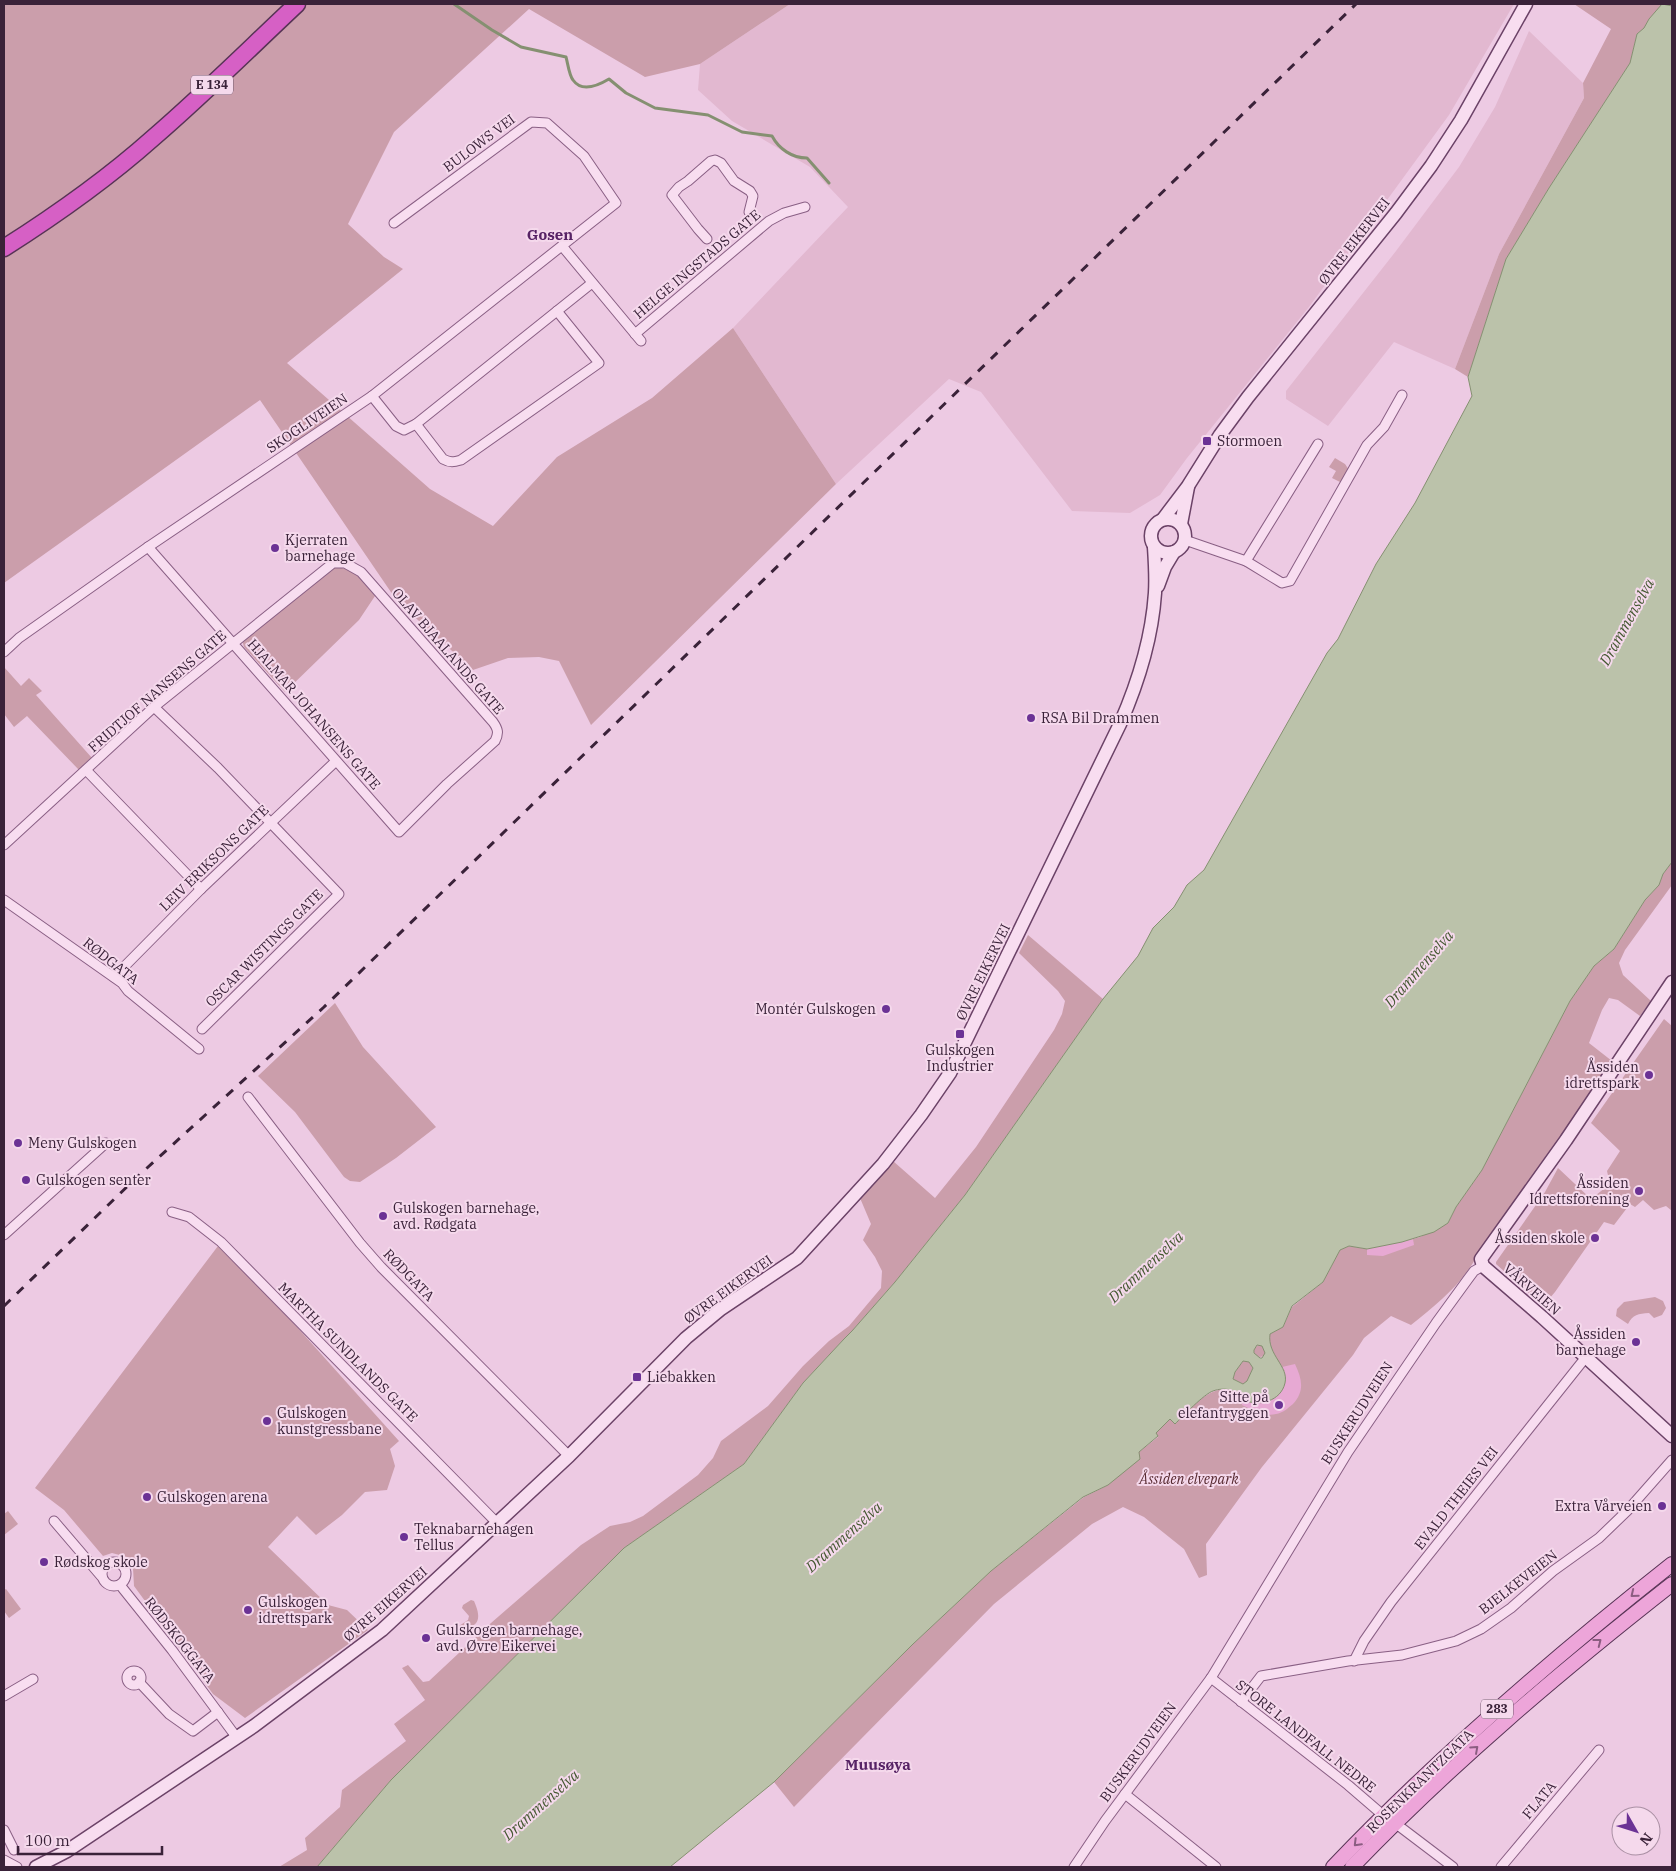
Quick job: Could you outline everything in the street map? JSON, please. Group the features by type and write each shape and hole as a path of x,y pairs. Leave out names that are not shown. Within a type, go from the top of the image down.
{"highway":[{"name":"E 134","path":"122,159 286,4"},
{"name":"E 134","path":"4,248 60,211 191,105 297,4"},
{"name":"E 134","path":"4,240 105,173"}],"main road":[{"name":"ØVRE EIKERVEI","path":"1163,519 1188,486 1220,435 1244,403 1396,213 1431,166 1461,120 1526,4"},
{"name":"ØVRE EIKERVEI","path":"1181,524 1188,486"},
{"path":"1163,519 1172,519 1181,524 1185,540 1179,549 1174,552 1163,553 1154,547 1150,536 1151,531 1158,522 1163,519"},
{"name":"ØVRE EIKERVEI","path":"36,1867 67,1851 237,1738 382,1630 569,1456 686,1338 721,1309 797,1258 883,1164 922,1115 950,1073 1120,724 1138,678 1150,628 1155,593 1154,547"},
{"name":"ØVRE EIKERVEI","path":"1155,593 1174,552"},
{"name":"BUSKERUDVEIEN","path":"1483,1266 1484,1254 1566,1140 1672,982"},
{"name":"VÅRVEIEN","path":"1483,1266 1542,1317 1672,1436"},
{"name":"ROSENKRANTZGATA","path":"1352,1867 1390,1819 1462,1741 1575,1642 1672,1564"},
{"name":"ROSENKRANTZGATA","path":"1333,1867 1390,1819 1435,1785 1543,1688 1672,1584"},
{"name":"ØVRE EIKERVEI","path":"54,1867 67,1851"}],"street":[{"name":"BULOWS VEI","path":"394,223 531,122 547,123 584,156 616,203"},
{"name":"HELGE INGSTADS GATE","path":"707,239 672,195 674,191 708,164 715,160 721,163 734,181 750,191 752,201 749,212"},
{"name":"SKOGLIVEIEN","path":"4,652 71,600 372,396 616,203"},
{"name":"HELGE INGSTADS GATE","path":"592,283 638,337 769,221 784,213 805,207"},
{"path":"372,396 396,426 404,430 416,424 592,283 562,246"},
{"path":"416,424 443,459 448,462 461,460 599,364 557,311"},
{"path":"1185,540 1246,561 1282,583 1290,580 1367,445 1384,427 1402,395"},
{"path":"1246,561 1318,444"},
{"name":"HJALMAR JOHANSENS GATE","path":"148,547 399,832"},
{"name":"FRIDTJOF NANSENS GATE","path":"4,845 154,707 333,563"},
{"name":"OLAV BJAALANDS GATE","path":"333,563 345,563 361,572 498,728 498,735 495,741 447,784 399,832"},
{"path":"154,707 218,768 270,823"},
{"name":"LEIV ERIKSONS GATE","path":"114,977 201,889 336,761"},
{"path":"86,770 201,889"},
{"name":"OSCAR WISTINGS GATE","path":"202,1029 339,894 270,823"},
{"name":"RØDGATA","path":"4,900 122,983 128,991 199,1049"},
{"name":"RØDGATA","path":"248,1097 360,1243 381,1267 569,1456"},
{"path":"4,1235 106,1143"},
{"name":"MARTHA SUNDLANDS GATE","path":"172,1212 189,1217 221,1242 497,1522"},
{"name":"BUSKERUDVEIEN","path":"1074,1867 1125,1794 1211,1678 1353,1445 1436,1323 1474,1271 1483,1266"},
{"name":"EVALD THEIES VEI","path":"1354,1661 1364,1641 1391,1602 1586,1358"},
{"name":"BJELKEVEIEN","path":"1241,1702 1260,1676 1428,1650 1456,1642 1481,1629 1511,1608 1553,1571 1599,1538 1627,1511 1672,1460"},
{"path":"54,1521 108,1585 120,1585 126,1574 120,1564 112,1562 103,1568 102,1576"},
{"name":"RØDSKOGGATA","path":"120,1585 172,1650 237,1738"},
{"name":"STORE LANDFALL NEDRE","path":"1211,1678 1453,1867"},
{"path":"4,1696 33,1679"},
{"path":"139,1682 169,1714 193,1731 218,1712"},
{"name":"FLATA","path":"1501,1867 1599,1750"},
{"path":"1125,1794 1216,1867"},
{"path":"4,1830 14,1850"},
{"path":"4,1862 6,1867"},
{"path":"4,1862 17,1867"}],"shaded area":[{"path":"790,4 1514,4 1449,115 1309,307 1187,458 1160,495 1130,513 1072,511 981,392 949,379 836,484 733,328 848,207 810,167 732,121 698,90 700,64"},
{"path":"1529,31 1583,83 1584,98 1499,254 1455,369 1394,342 1328,426 1286,399 1286,391 1459,167 1495,107"}],"green space":[{"path":"4,4 790,4 700,64 645,77 529,9 394,132 348,224 384,257 403,269 287,363 430,489 493,526 557,457 652,398 733,328 836,484 591,725 559,661 539,657 508,658 473,670 397,601 260,400 4,583"},
{"path":"1574,4 1672,4 1672,6 1662,5 1649,19 1645,28 1637,34 1630,63 1549,188 1506,259 1468,377 1455,369 1499,254 1584,98 1583,83 1611,29"},
{"path":"1335,458 1345,464 1349,470 1342,483 1332,478 1336,471 1329,467"},
{"path":"336,567 355,573 375,596 359,620 285,692 244,647 242,640 300,595 302,590"},
{"path":"4,667 21,686 29,678 42,691 36,695 92,758 79,770 27,716 14,727 4,714"},
{"name":"Åssiden elvepark","path":"1672,862 1672,885 1625,950 1619,963 1623,975 1651,1001 1640,1016 1618,1000 1609,998 1602,1010 1589,1043 1612,1061 1582,1110 1455,1286 1411,1325 1391,1316 1364,1338 1353,1355 1262,1467 1206,1544 1207,1575 1199,1578 1184,1549 1144,1517 1123,1507 1092,1524 994,1604 794,1807 774,1782 913,1644 991,1571 1084,1497 1108,1485 1139,1452 1158,1437 1156,1433 1170,1419 1175,1423 1200,1400 1215,1391 1231,1390 1243,1399 1285,1372 1270,1344 1270,1334 1283,1327 1292,1307 1323,1282 1340,1250 1349,1246 1367,1249 1402,1242 1420,1237 1448,1223 1456,1207 1482,1170 1570,1001 1594,966 1614,949 1645,900 1659,885 1663,874"},
{"path":"1028,935 1103,999 965,1195 895,1282 803,1383 744,1464 624,1548 391,1780 317,1867 279,1867 307,1850 305,1838 340,1807 342,1790 406,1741 394,1724 425,1700 402,1668 408,1665 423,1682 429,1681 491,1623 581,1545 610,1526 630,1522 643,1516 698,1475 713,1458 721,1441 768,1406 803,1366 829,1341 849,1326 881,1288 882,1271 863,1240 871,1224 860,1198 893,1161 935,1198 976,1147 1054,1030 1062,1014 1065,1001 1058,991 1019,953"},
{"path":"335,1003 363,1047 436,1127 396,1158 360,1182 350,1181 344,1177 295,1112 258,1076"},
{"path":"1664,1019 1672,1026 1672,1211 1666,1206 1654,1210 1643,1200 1635,1207 1630,1204 1614,1225 1604,1222 1543,1306 1496,1262 1545,1192 1558,1168 1591,1199 1610,1184 1607,1171 1620,1151 1591,1123"},
{"path":"221,1242 399,1441 390,1449 395,1466 387,1490 365,1492 342,1515 316,1535 297,1516 268,1547 328,1605 347,1610 368,1630 245,1718 213,1694 134,1586 133,1568 127,1557 112,1553 103,1556 64,1510 35,1488"},
{"path":"1655,1297 1663,1301 1666,1308 1662,1315 1654,1318 1649,1313 1639,1314 1634,1316 1628,1324 1616,1316 1617,1309 1624,1302"},
{"path":"1258,1345 1262,1345 1266,1351 1262,1357 1258,1357 1254,1353 1254,1349"},
{"path":"1243,1361 1249,1362 1253,1368 1247,1382 1243,1384 1233,1379 1235,1372"},
{"path":"8,1511 18,1524 4,1535 4,1514"},
{"path":"6,1589 21,1609 9,1618 4,1611 4,1590"},
{"path":"471,1600 474,1601 478,1612 478,1620 472,1626 461,1629 459,1626 468,1620 469,1616 462,1608 463,1605"}],"sand":[{"path":"1413,1239 1414,1245 1383,1256 1367,1255 1367,1249"},
{"path":"1295,1364 1301,1380 1301,1390 1297,1399 1287,1409 1279,1413 1267,1415 1242,1405 1243,1399 1254,1403 1285,1371 1282,1367"}],"water":[{"name":"Drammenselva","path":"1662,4 1672,6 1672,862 1663,874 1659,885 1645,900 1614,949 1594,966 1570,1001 1482,1170 1456,1207 1448,1223 1434,1232 1402,1242 1367,1249 1349,1246 1340,1250 1323,1282 1292,1306 1283,1327 1270,1334 1274,1354 1284,1371 1285,1377 1283,1389 1279,1394 1269,1401 1256,1403 1244,1400 1230,1390 1217,1390 1204,1396 1175,1424 1170,1419 1156,1433 1158,1436 1139,1452 1140,1459 1108,1485 1083,1497 991,1571 913,1644 774,1782 670,1867 317,1867 391,1780 624,1548 744,1464 803,1383 895,1282 965,1195 1103,999 1138,956 1153,928 1174,907 1187,885 1204,870 1327,653 1338,639 1376,564 1415,503 1472,396 1468,377 1506,259 1549,188 1630,63 1637,34 1644,28","holes":["1257,1345 1262,1346 1265,1353 1262,1358 1254,1353","1243,1361 1249,1362 1253,1368 1247,1381 1243,1384 1233,1379 1235,1372"]}],"waterway":[{"path":"454,4 521,47 566,57 572,78 581,86 591,87 609,79 626,93 655,108 708,115 742,132 772,136 786,152 801,158 807,158 829,183"}],"railway":[{"path":"4,1306 136,1178 324,1007 1356,4"}],"place":[{"name":"Stormoen","path":"1207,441"},
{"name":"Kjerraten barnehage","path":"275,548"},
{"name":"RSA Bil Drammen","path":"1031,718"},
{"name":"Montér Gulskogen","path":"886,1009"},
{"name":"Gulskogen Industrier","path":"960,1034"},
{"name":"Åssiden idrettspark","path":"1649,1075"},
{"name":"Meny Gulskogen","path":"18,1143"},
{"name":"Gulskogen senter","path":"26,1180"},
{"name":"Åssiden Idrettsforening","path":"1639,1191"},
{"name":"Gulskogen barnehage, avd. Rødgata","path":"383,1216"},
{"name":"Åssiden skole","path":"1595,1238"},
{"name":"Åssiden barnehage","path":"1636,1342"},
{"name":"Liebakken","path":"637,1377"},
{"name":"Sitte på elefantryggen","path":"1279,1405"},
{"name":"Gulskogen kunstgressbane","path":"267,1421"},
{"name":"Gulskogen arena","path":"147,1497"},
{"name":"Extra Vårveien","path":"1662,1506"},
{"name":"Teknabarnehagen Tellus","path":"404,1537"},
{"name":"Rødskog skole","path":"44,1562"},
{"name":"Gulskogen idrettspark","path":"248,1610"},
{"name":"Gulskogen barnehage, avd. Øvre Eikervei","path":"426,1638"}],"district":[{"name":"Gosen","path":"550,235"},
{"name":"Muusøya","path":"878,1765"}]}
